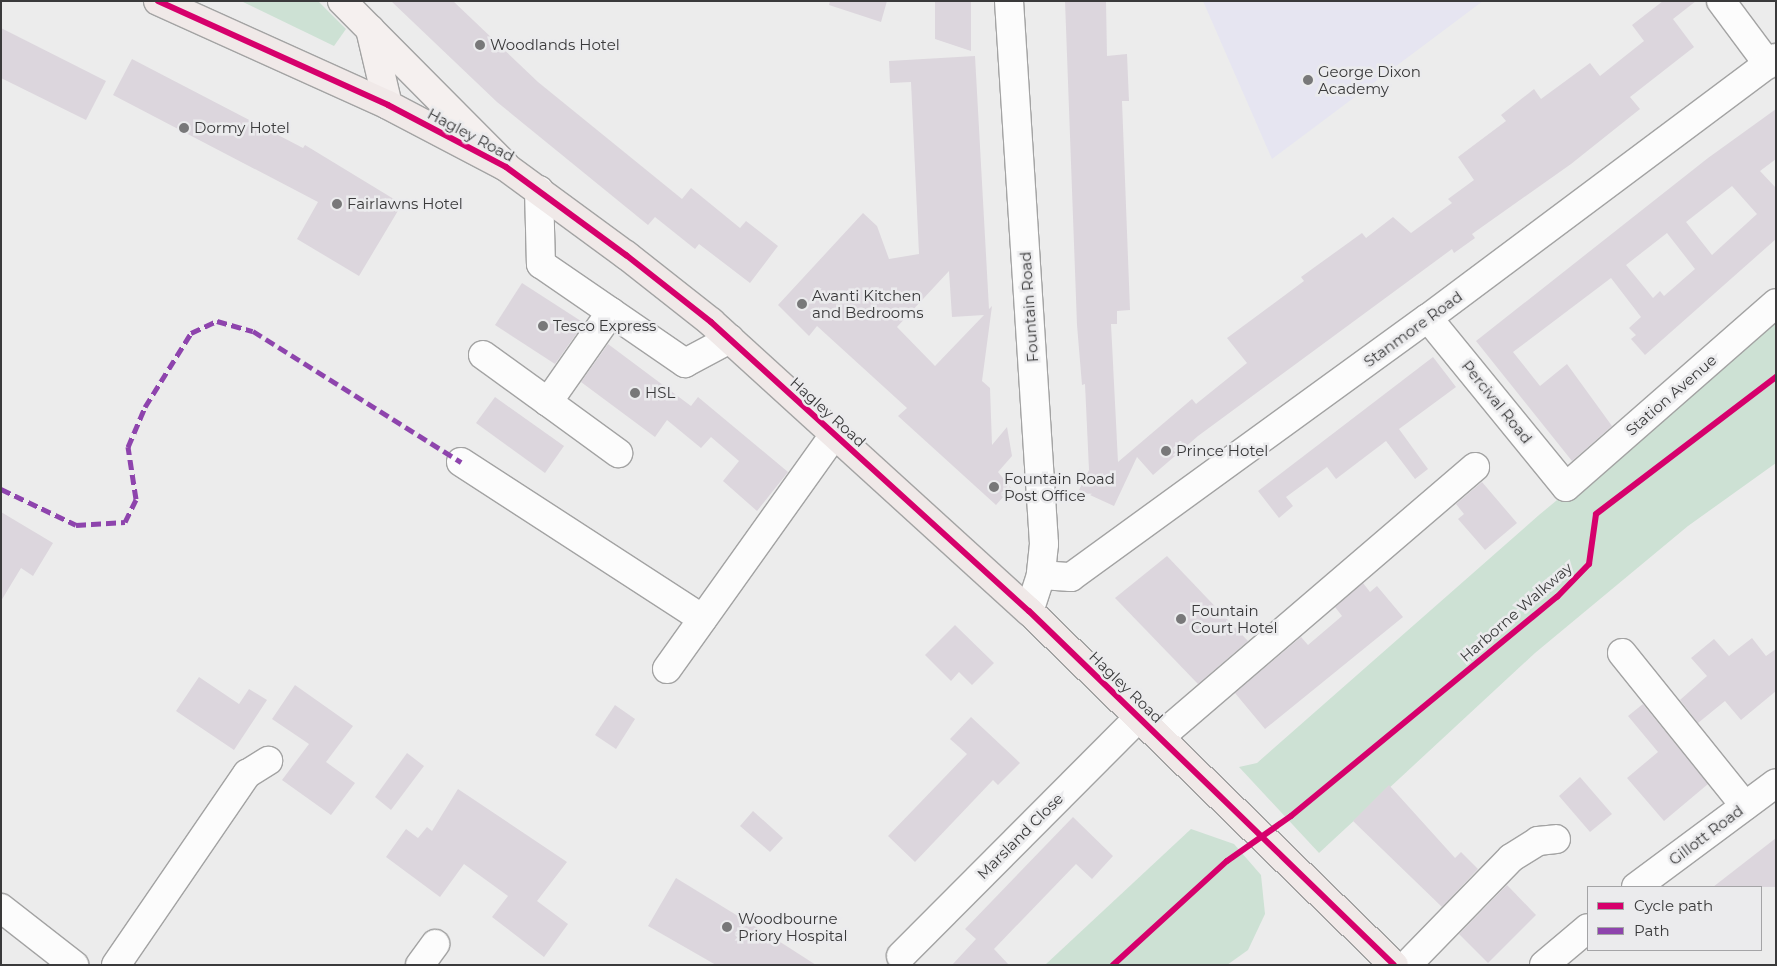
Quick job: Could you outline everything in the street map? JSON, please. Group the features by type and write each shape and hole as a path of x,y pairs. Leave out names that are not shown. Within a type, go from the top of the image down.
{"highway":[{"name":"Hagley Road","path":"158,1 388,105 506,167 539,190 730,339 1029,610 1392,963"}],"main road":[{"path":"342,1 506,167"},
{"path":"370,29 388,105"}],"street":[{"name":"Fountain Road","path":"1009,1 1044,544 1041,576 1029,610"},
{"path":"1721,1 1772,61"},
{"name":"Stanmore Road","path":"1041,576 1070,577 1428,318 1772,61"},
{"path":"539,190 541,264 685,363 730,339"},
{"name":"Station Avenue","path":"1566,487 1776,304"},
{"path":"548,402 612,312"},
{"name":"Percival Road","path":"1428,318 1566,487"},
{"path":"483,355 618,453"},
{"path":"667,670 834,435"},
{"path":"461,462 703,620"},
{"path":"1160,737 1475,467"},
{"path":"1622,653 1745,806"},
{"name":"Marsland Close","path":"901,956 1139,716"},
{"path":"116,965 247,774 268,761"},
{"name":"Gillott Road","path":"1637,886 1776,783"},
{"path":"1392,963 1511,858 1538,841 1556,839"},
{"path":"1,908 74,965"},
{"path":"1544,965 1587,929"}],"shaded area":[{"name":"George Dixon Academy","path":"1203,1 1483,1 1272,159"}],"green space":[{"path":"241,1 318,1 346,29 334,46"},
{"path":"1776,319 1776,463 1688,526 1535,653 1319,853 1239,767 1257,763 1539,515"},
{"path":"1191,829 1234,844 1261,875 1265,914 1248,950 1227,965 1045,965"}],"building":[{"path":"391,1 453,1 538,82 682,199 691,188 740,228 746,221 778,246 750,283 699,244 695,249 655,217 648,225 497,102"},
{"path":"830,1 887,1 881,22 829,5"},
{"path":"935,1 971,1 971,51 935,39"},
{"path":"1065,1 1106,1 1107,56 1127,54 1129,101 1122,101 1130,310 1117,311 1117,324 1111,324 1118,462 1192,399 1196,404 1247,363 1227,338 1304,281 1301,277 1362,233 1366,238 1393,217 1411,233 1452,203 1448,199 1474,180 1458,157 1506,121 1501,115 1534,89 1541,99 1590,63 1600,76 1644,41 1632,25 1663,1 1696,1 1673,19 1694,47 1630,97 1640,109 1571,164 1472,234 1475,238 1454,253 1452,249 1198,436 1153,475 1137,457 1114,506 1079,490 1089,470 1085,384 1082,385 1077,325"},
{"path":"1,28 106,81 86,120 1,78"},
{"path":"975,56 989,309 992,306 982,381 990,388 992,445 1007,427 1012,456 998,472 1011,488 996,505 898,416 907,408 817,326 809,336 778,305 863,213 877,226 889,259 919,254 911,82 890,83 889,61","holes":["949,271 952,317 984,315 935,366 897,327"]},
{"path":"132,59 303,148 305,145 402,204 359,276 297,239 318,202 113,95"},
{"path":"1776,109 1776,159 1760,171 1776,188 1776,239 1645,355 1631,339 1636,335 1629,328 1641,317 1611,278 1513,352 1540,386 1567,364 1612,426 1572,461 1476,341 1708,158","holes":["1732,186 1757,214 1712,255 1686,222","1667,233 1695,269 1664,296 1660,291 1653,298 1626,265"]},
{"name":"Tesco Express","path":"522,283 584,323 555,364 495,325"},
{"path":"608,344 691,406 698,397 788,472 757,511 723,481 739,461 711,437 701,448 667,420 655,437 581,382"},
{"path":"1433,357 1456,387 1399,429 1428,469 1415,479 1386,441 1336,479 1327,467 1286,497 1293,506 1279,518 1258,491"},
{"path":"495,397 564,446 545,473 476,423"},
{"path":"1482,482 1517,523 1485,550 1458,519 1464,514 1456,504"},
{"path":"1,512 53,543 33,576 21,568 1,601"},
{"name":"Fountain Court Hotel","path":"1167,556 1248,641 1198,684 1115,598"},
{"path":"1363,583 1370,592 1377,586 1403,617 1265,729 1235,693 1301,637 1308,645 1342,616 1335,607"},
{"path":"955,625 994,663 972,685 959,672 951,681 925,655"},
{"path":"1752,638 1766,656 1776,649 1776,691 1741,720 1725,701 1698,723 1680,700 1707,676 1691,658 1714,639 1729,656"},
{"path":"199,677 239,704 249,689 267,700 234,750 176,711"},
{"path":"295,685 353,726 326,762 355,783 331,815 282,780 309,744 272,719"},
{"path":"1643,704 1708,784 1664,821 1627,778 1658,752 1628,716"},
{"path":"615,705 635,719 616,749 595,735"},
{"path":"971,717 1020,763 998,785 993,780 915,862 888,836 967,754 950,739"},
{"path":"407,753 424,766 391,810 375,797"},
{"path":"1580,777 1612,814 1590,832 1559,796"},
{"path":"1389,785 1455,858 1461,852 1478,869 1442,907 1353,821"},
{"path":"458,789 567,862 537,901 568,924 544,957 492,917 508,896 464,864 440,897 386,857 406,829 418,838 427,827 432,831"},
{"path":"753,811 783,838 770,852 740,826"},
{"path":"1073,817 1113,856 1092,879 1076,864 994,949 1009,965 952,965 976,939 965,929"},
{"path":"1776,838 1776,887 1714,886"},
{"path":"676,878 816,965 716,965 648,926"},
{"path":"1507,885 1536,915 1488,963 1459,934"}],"marked path":[{"path":"1,489 76,525 125,522 136,499 128,447 145,407 191,333 217,321 253,331 461,462"}],"cycle path":[{"path":"158,1 388,105 506,167 626,255 711,322 1029,611 1394,965"},
{"name":"Harborne Walkway","path":"1113,965 1227,861 1291,816 1557,597 1589,564 1596,514 1776,377"}],"place":[{"name":"Woodlands Hotel","path":"480,45"},
{"name":"George Dixon Academy","path":"1308,80"},
{"name":"Dormy Hotel","path":"184,128"},
{"name":"Fairlawns Hotel","path":"337,204"},
{"name":"Avanti Kitchen and Bedrooms","path":"802,304"},
{"name":"Tesco Express","path":"543,326"},
{"name":"HSL","path":"635,393"},
{"name":"Prince Hotel","path":"1166,451"},
{"name":"Fountain Road Post Office","path":"994,487"},
{"name":"Fountain Court Hotel","path":"1181,619"},
{"name":"Woodbourne Priory Hospital","path":"727,927"}]}
